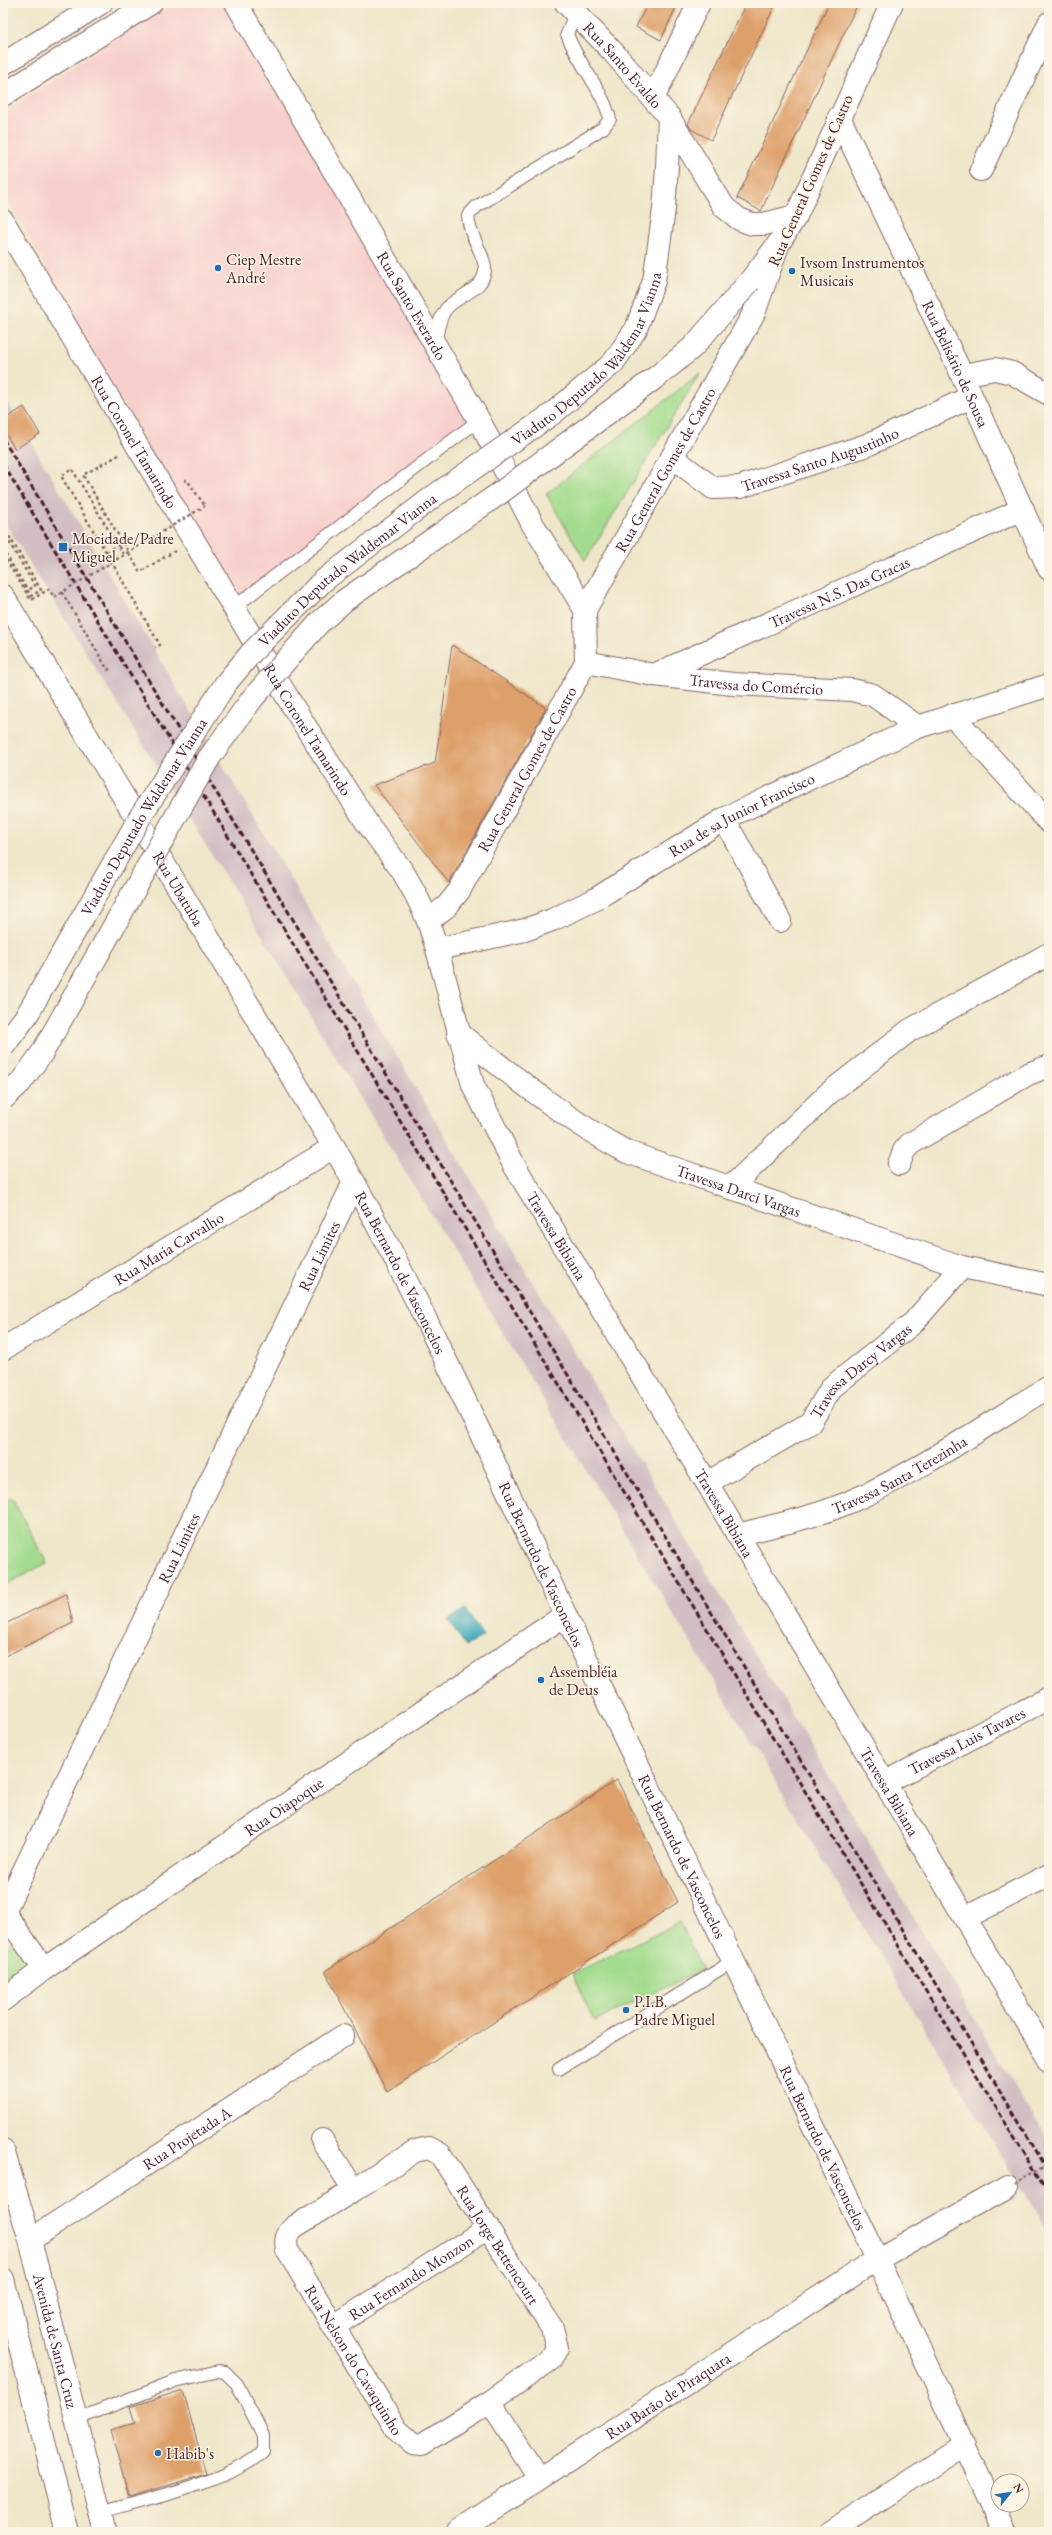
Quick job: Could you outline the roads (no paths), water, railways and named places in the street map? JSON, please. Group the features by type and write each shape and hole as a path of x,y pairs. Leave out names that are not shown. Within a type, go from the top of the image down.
{"street":[{"path":"3,64 102,3"},
{"path":"3,95 150,3"},
{"name":"Rua Santo Everardo","path":"236,3 479,420 532,524 585,610"},
{"path":"653,99 699,3"},
{"name":"Rua General Gomes de Castro","path":"585,610 754,313 779,244 796,216 839,117 892,3"},
{"name":"Rua Santo Evaldo","path":"574,6 669,117 724,207 739,220 752,224 764,224 796,216"},
{"path":"981,170 1049,23"},
{"name":"Viaduto Deputado Waldemar Vianna","path":"3,1047 27,1015 140,817 226,683 252,652 323,581 434,496 552,414 613,363 636,329 654,281 664,209 669,117"},
{"name":"Rua Belisário de Sousa","path":"839,117 962,375 1049,569"},
{"name":"Rua Coronel Tamarindo","path":"3,221 137,445 232,608 366,823 403,872 428,921 437,950"},
{"name":"Viaduto Deputado Waldemar Vianna","path":"3,1099 20,1082 42,1053 208,758 252,699 319,622 345,600 500,493 659,375 692,347 750,282 779,244"},
{"path":"962,375 995,369 1012,373 1049,394"},
{"name":"Travessa Santo Augustinho","path":"672,457 713,488 740,487 866,445 971,397"},
{"name":"Travessa N.S. Das Gracas","path":"654,675 1023,509"},
{"name":"Rua Ubatuba","path":"3,596 354,1182"},
{"path":"585,610 586,662"},
{"name":"Rua General Gomes de Castro","path":"428,921 447,906 459,891 586,662"},
{"name":"Travessa do Comércio","path":"586,662 654,675 733,684 852,690 873,694 918,727"},
{"name":"Rua de sa Junior Francisco","path":"437,950 524,930 552,920 594,900 724,819 918,727 1049,685"},
{"path":"952,715 1049,822"},
{"path":"724,819 780,921"},
{"name":"Travessa Bibiana","path":"437,950 458,1033 474,1085 514,1165 707,1483 1049,2060"},
{"path":"730,1188 828,1092 904,1035 1049,954"},
{"name":"Travessa Darci Vargas","path":"458,1033 589,1132 627,1152 962,1267 1049,1285"},
{"path":"899,1164 904,1150 910,1144 1028,1074 1049,1066"},
{"name":"Rua Maria Carvalho","path":"3,1349 334,1147"},
{"name":"Rua Bernardo de Vasconcelos","path":"354,1182 426,1316 565,1615 878,2259 1006,2532"},
{"name":"Rua Limites","path":"4,1913 354,1182"},
{"name":"Travessa Darcy Vargas","path":"707,1483 810,1423 832,1387 913,1323 962,1267"},
{"name":"Travessa Santa Terezinha","path":"737,1535 809,1517 853,1501 900,1477 1049,1387"},
{"name":"Rua Oiapoque","path":"3,2000 44,1969 565,1615"},
{"name":"Travessa Luis Tavares","path":"884,1783 1049,1698"},
{"path":"965,1918 1049,1875"},
{"path":"4,1913 44,1969"},
{"name":"Rua Projetada A","path":"30,2240 343,2036"},
{"path":"322,2140 354,2190"},
{"name":"Rua Jorge Bettencourt","path":"354,2190 415,2151 429,2148 440,2154 488,2228 552,2328 557,2348 550,2360 490,2402"},
{"name":"Avenida de Santa Cruz","path":"3,2150 30,2240 102,2523"},
{"name":"Rua Barão de Piraquara","path":"457,2532 878,2259 1011,2186"},
{"name":"Rua Nelson do Cavaquinho","path":"354,2190 294,2227 288,2233 286,2241 288,2250 397,2430 413,2444 421,2445 430,2441 490,2402"},
{"name":"Rua Fernando Monzon","path":"334,2326 488,2228"},
{"path":"3,2279 67,2532"},
{"path":"490,2402 539,2478"},
{"path":"830,2532 965,2444"}],"lane":[{"path":"435,346 440,320 447,308 478,286 483,278 485,268 468,227 468,216 476,208 603,128 610,119 607,107 574,53 567,34 574,6"},
{"path":"232,608 479,420"},
{"path":"559,2069 733,1961"},
{"path":"76,2420 175,2381 219,2370 225,2372 237,2384 263,2435 263,2451 258,2457 219,2477 102,2523"}],"water":[{"path":"465,1609 483,1636 466,1646 448,1620"}],"railway":[{"path":"3,439 1049,2172"},
{"path":"3,464 1049,2195"}],"place":[{"name":"Ciep Mestre André","path":"218,268"},
{"name":"Ivsom Instrumentos Musicais","path":"792,271"},
{"name":"Mocidade/Padre Miguel","path":"63,547"},
{"name":"Assembléia de Deus","path":"541,1680"},
{"name":"P.I.B. Padre Miguel","path":"626,2010"},
{"name":"Habib's","path":"158,2453"}]}
